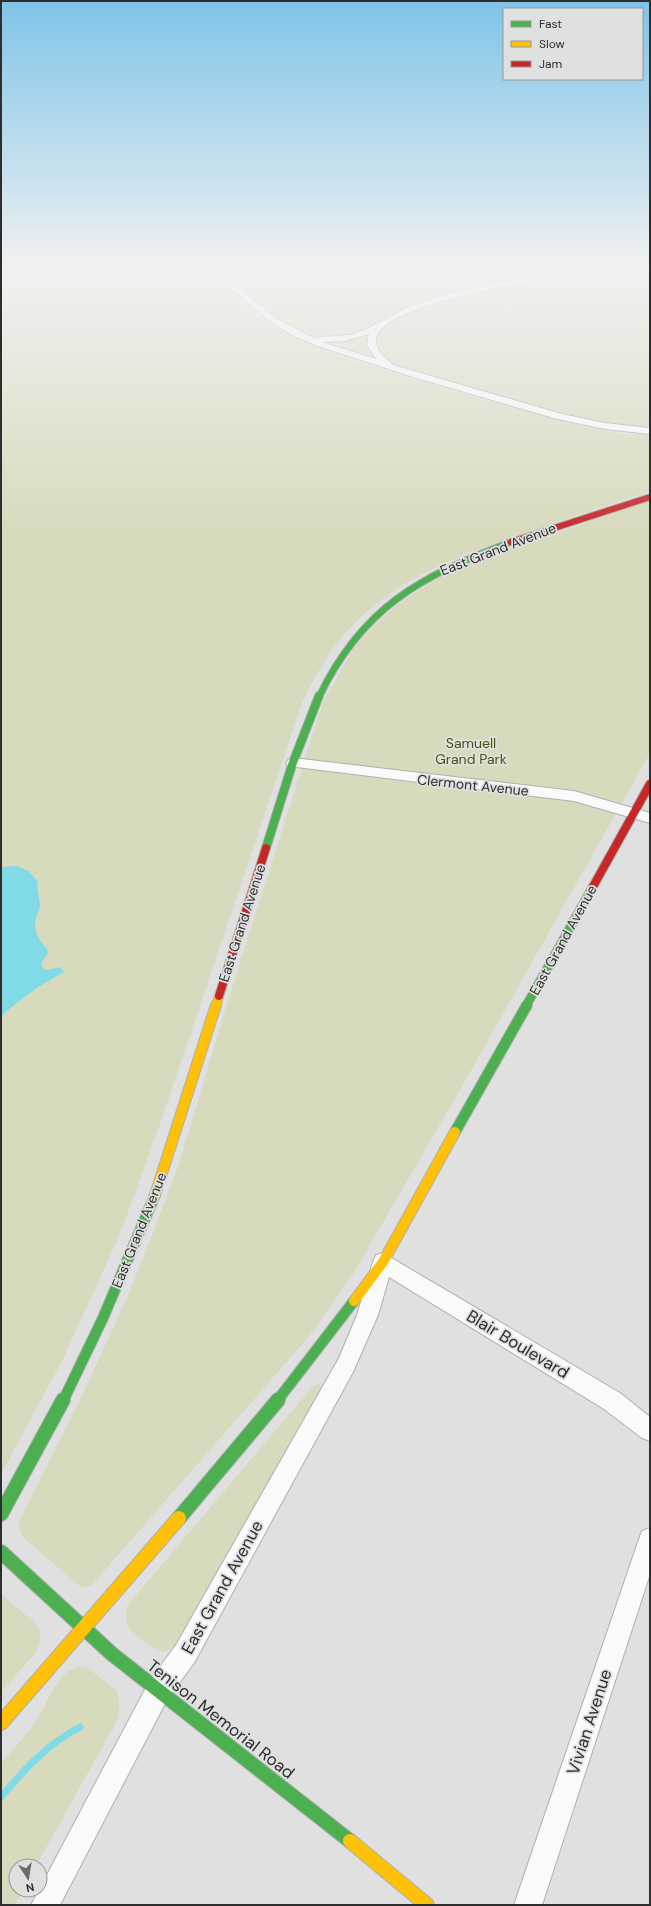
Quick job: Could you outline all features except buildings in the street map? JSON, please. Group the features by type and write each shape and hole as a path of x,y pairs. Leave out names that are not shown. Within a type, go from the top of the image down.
{"main road":[{"name":"East Grand Avenue","path":"1,1514 38,1450 92,1344 146,1219 157,1191 293,763 318,701 337,661 363,628 408,590 444,568 499,546 650,497"},
{"name":"East Grand Avenue","path":"1,1723 250,1436 305,1368 383,1262 650,784"},
{"name":"Tenison Memorial Road","path":"1,1552 112,1654 159,1689 323,1819 427,1905"}],"street":[{"path":"363,358 436,382 586,423 611,428 650,431"},
{"path":"379,358 392,368"},
{"name":"Clermont Avenue","path":"293,763 574,796 650,818"},
{"name":"Blair Boulevard","path":"383,1262 612,1401 650,1430"},
{"name":"East Grand Avenue","path":"45,1905 159,1689 185,1654 346,1365 368,1317 377,1289 383,1262"},
{"name":"Vivian Avenue","path":"528,1905 650,1539"}],"green space":[{"path":"1,358 347,358 506,406 570,423 618,433 650,435 650,491 482,548 434,568 389,594 368,610 349,629 329,654 303,700 161,1121 120,1234 62,1361 1,1474"},
{"path":"374,358 650,358 650,426 613,423 559,412"},
{"name":"Samuell Grand Park","path":"650,501 650,753 461,1088 353,1274 311,1334 97,1579 91,1585 82,1588 25,1539 20,1531 19,1521 85,1389 127,1298 178,1167 227,1004 323,702 355,646 382,618 405,599 442,576 472,562"},
{"path":"320,1383 321,1391 175,1647 163,1651 157,1650 147,1644 132,1631 127,1624 127,1606 314,1385"},
{"path":"1,1594 36,1624 39,1631 40,1643 34,1654 1,1692"},
{"path":"85,1666 116,1690 118,1694 119,1710 116,1722 40,1858 8,1858 8,1898 19,1898 15,1905 1,1905 1,1764 35,1723 60,1680 66,1673 75,1668"}],"water":[{"path":"17,866 29,871 38,882 37,888 40,909 37,914 35,925 37,934 48,953 41,963 43,968 47,970 60,967 64,972 38,987 1,1017 1,867"}],"waterway":[{"path":"1,1797 28,1767 47,1749 80,1727"}],"traffic: fast":[{"path":"266,848 302,736 326,681 341,656 357,634 390,603 428,578 469,558 511,542"},
{"path":"455,1132 590,892"},
{"path":"1,1514 44,1436 84,1358 121,1277 155,1195"},
{"path":"179,1518 269,1411 354,1301"},
{"path":"1,1552 112,1654 350,1841"}],"traffic: slow":[{"path":"155,1195 219,996"},
{"path":"354,1301 383,1262 455,1132"},
{"path":"1,1723 179,1518"},
{"path":"350,1841 427,1905"}],"traffic: jam":[{"path":"511,542 650,497"},
{"path":"590,892 650,784"},
{"path":"219,996 266,848"}]}
